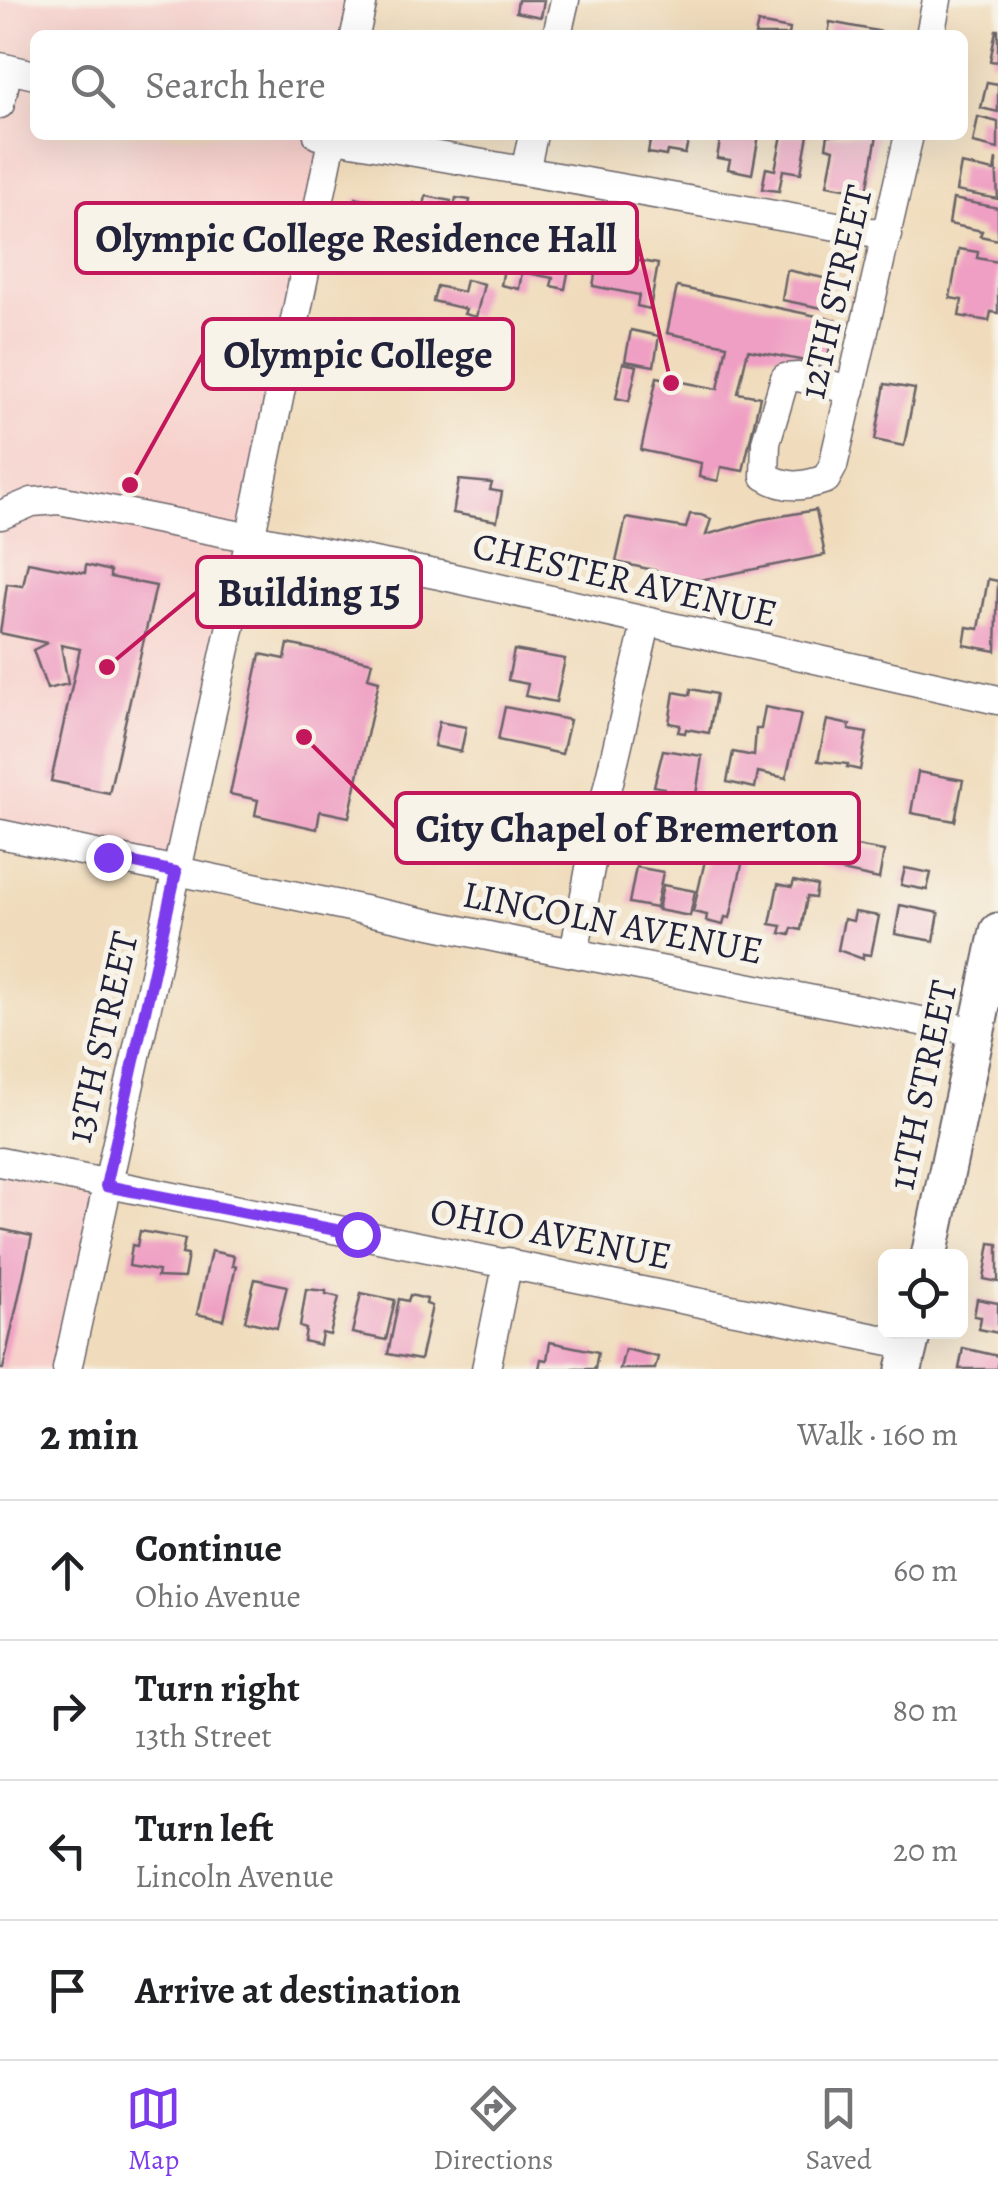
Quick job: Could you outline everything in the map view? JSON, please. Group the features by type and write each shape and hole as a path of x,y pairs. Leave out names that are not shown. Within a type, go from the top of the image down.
{"main road":[{"name":"11TH STREET","path":"930,1249 998,931"}],"street":[{"path":"356,30 363,0"},
{"path":"558,30 565,0"},
{"path":"931,30 938,0"},
{"path":"0,104 14,70"},
{"name":"13TH STREET","path":"66,1369 250,539 327,140"},
{"path":"351,140 888,235"},
{"path":"525,171 533,140"},
{"name":"12TH STREET","path":"851,390 785,378 766,442 765,476 781,486 809,485 826,479 833,466 888,235 908,140"},
{"name":"CHESTER AVENUE","path":"1,516 32,502 59,500 440,575 998,700"},
{"path":"574,953 594,842 646,624"},
{"name":"LINCOLN AVENUE","path":"0,834 977,1032"},
{"name":"OHIO AVENUE","path":"0,1162 106,1186 508,1262 909,1348"},
{"path":"486,1369 508,1262"}],"shaded area":[{"path":"0,0 366,0 360,30 30,30 30,140 336,140 176,872 0,835"},
{"path":"0,1162 107,1185 67,1369 0,1369"}],"building":[{"path":"518,0 544,0 541,17 516,12"},
{"path":"830,22 872,30 829,30"},
{"path":"758,23 790,29 790,30 756,30"},
{"path":"998,30 998,62 990,61"},
{"path":"987,82 998,84 998,112 981,108"},
{"path":"978,117 998,122 998,149 973,143"},
{"path":"650,140 689,140 685,154 648,153"},
{"path":"720,140 758,140 752,174 728,169 730,160 717,158"},
{"path":"781,140 807,140 801,173 783,170 779,191 762,189 766,168 775,170"},
{"path":"827,140 876,140 867,192 827,185 834,149 826,147"},
{"path":"996,159 998,199 956,191 961,164 994,171"},
{"path":"426,196 451,201 444,240 408,233 414,203 424,206"},
{"path":"356,198 391,204 380,264 346,257"},
{"path":"456,198 470,200 469,206 476,207 471,233 484,236 478,265 442,258"},
{"path":"953,199 998,208 998,240 980,236 982,231 949,224"},
{"path":"517,230 574,241 565,289 551,286 553,278 522,272 519,289 501,285 504,268 509,269"},
{"path":"959,249 978,252 977,258 998,262 998,313 991,312 989,321 959,316 962,300 950,298"},
{"path":"599,253 658,264 650,309 637,306 639,295 593,286"},
{"path":"787,270 828,279 822,308 782,300"},
{"path":"466,280 484,284 476,317 464,314 466,309 433,301 437,286 463,292"},
{"path":"677,287 836,320 826,365 748,350 738,393 760,397 743,471 721,467 718,481 699,477 701,463 641,450 657,377 718,389 727,345 667,333"},
{"path":"631,330 659,336 654,366 625,361"},
{"path":"623,363 637,366 629,401 616,398"},
{"path":"885,384 915,389 904,446 875,440"},
{"path":"459,480 492,483 490,490 502,492 497,521 453,513"},
{"path":"816,510 825,555 700,580 616,562 626,518 686,528 690,514 701,515 711,519 706,535 758,520"},
{"path":"28,562 85,573 86,565 110,571 110,577 156,586 109,793 51,781 80,649 61,645 68,684 47,689 33,650 47,643 0,633 7,584 23,586"},
{"path":"988,579 998,581 996,651 964,645 967,627 979,629"},
{"path":"288,644 372,662 368,678 379,681 349,817 320,811 317,829 255,815 258,800 230,794 260,654 285,659"},
{"path":"514,650 565,659 556,702 525,696 528,684 508,680"},
{"path":"691,689 716,694 709,733 686,729 685,733 678,732 680,725 669,723 674,692 690,695"},
{"path":"505,707 570,720 562,754 498,740"},
{"path":"765,707 801,714 786,778 758,772 755,788 727,782 733,752 754,756 756,729 761,729"},
{"path":"827,720 867,733 860,770 847,767 848,764 818,761"},
{"path":"439,722 466,727 461,752 434,746"},
{"path":"663,750 702,756 696,795 672,791 671,795 663,794 664,788 654,786"},
{"path":"918,772 963,780 955,821 911,813"},
{"path":"824,840 855,850 856,846 884,851 879,879 819,866"},
{"path":"707,852 743,860 730,918 725,917 723,925 706,921 707,915 693,912"},
{"path":"636,867 663,872 656,908 629,903"},
{"path":"905,868 931,873 927,890 901,885"},
{"path":"794,881 817,886 815,898 807,897 801,930 792,928 790,935 780,933 782,926 770,924 778,884 792,887"},
{"path":"663,885 695,891 690,916 658,910"},
{"path":"900,905 939,913 934,941 895,934"},
{"path":"855,912 879,916 871,955 863,954 863,959 838,950 844,919 853,921"},
{"path":"0,1229 32,1236 3,1369 0,1369"},
{"path":"140,1231 185,1239 182,1254 188,1255 184,1278 157,1277 158,1271 129,1266 132,1245 137,1246"},
{"path":"990,1243 998,1244 998,1282 984,1279"},
{"path":"211,1251 234,1256 232,1266 236,1266 224,1320 197,1314"},
{"path":"255,1279 287,1286 277,1328 245,1321"},
{"path":"306,1289 339,1297 330,1335 322,1333 320,1345 304,1341 306,1329 300,1327"},
{"path":"361,1293 395,1300 386,1340 352,1333"},
{"path":"410,1295 427,1299 426,1304 432,1306 420,1360 388,1354 399,1299 408,1301"},
{"path":"977,1299 998,1303 998,1333 979,1329 981,1317 974,1316"},
{"path":"550,1342 598,1352 595,1369 539,1369 541,1359 547,1360"},
{"path":"963,1348 998,1356 998,1369 959,1369"},
{"path":"625,1349 658,1357 655,1369 620,1369"}],"place":[{"name":"Olympic College Residence Hall","path":"671,383"},
{"name":"Olympic College","path":"130,485"},
{"name":"Building 15","path":"107,667"},
{"name":"City Chapel of Bremerton","path":"304,737"}],"route":[{"path":"108,857 176,872 106,1186 357,1234"}]}
